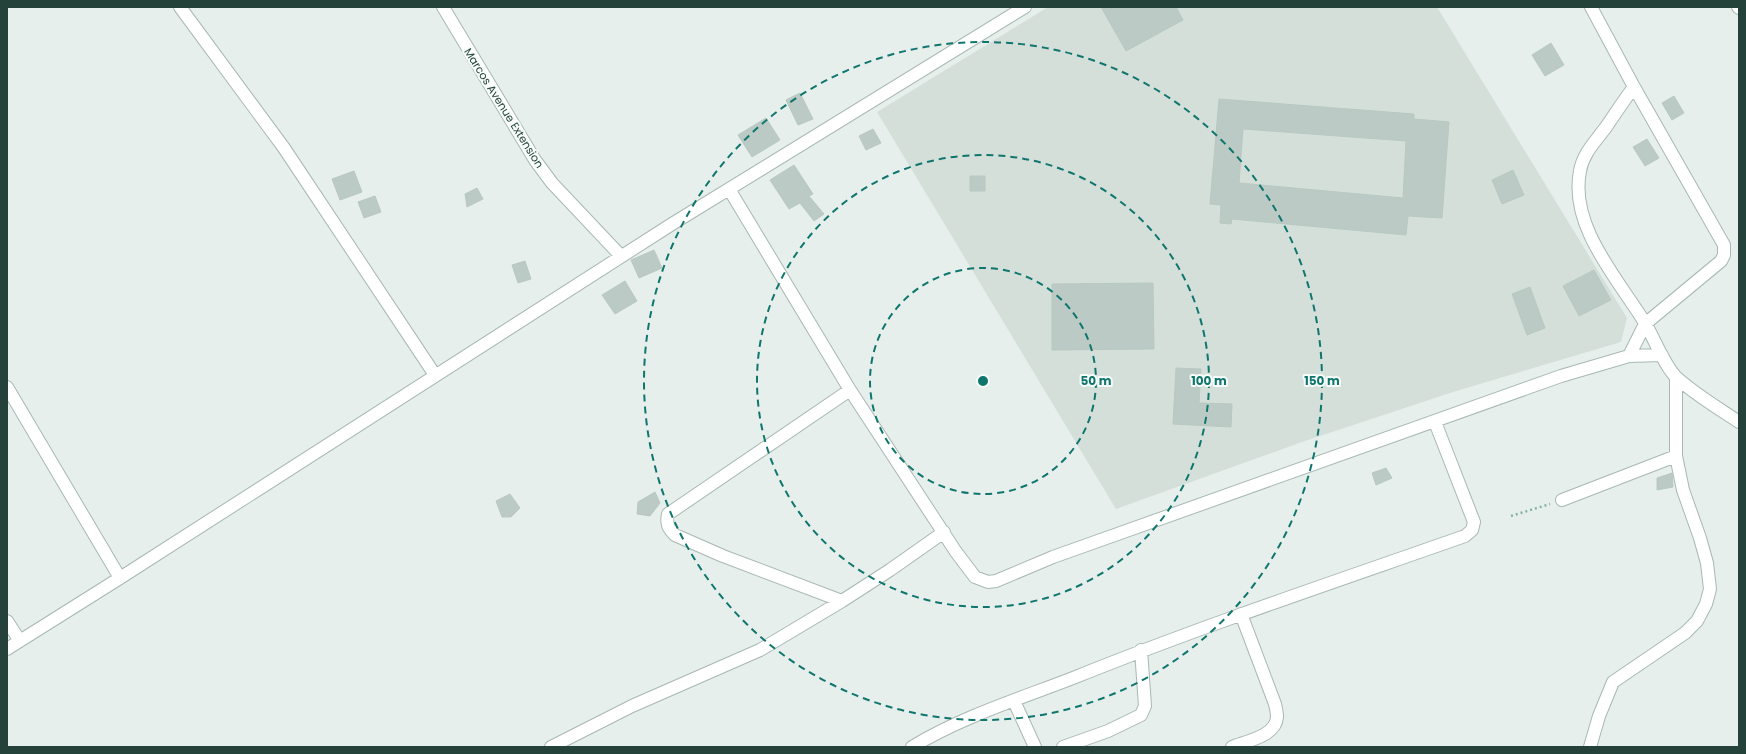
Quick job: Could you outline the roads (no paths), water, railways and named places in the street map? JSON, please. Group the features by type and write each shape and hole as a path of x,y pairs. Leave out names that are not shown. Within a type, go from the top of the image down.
{"street":[{"path":"180,7 284,148 436,375"},
{"name":"Marcos Avenue Extension","path":"443,7 535,160 552,183 621,256"},
{"path":"7,649 621,256 1025,7"},
{"path":"1591,7 1634,87 1724,245 1724,255 1721,261 1645,324 1629,356"},
{"path":"1634,87 1586,154 1580,170 1579,198 1586,226 1608,266 1645,324 1676,377 1739,422"},
{"path":"729,189 850,390 975,577 988,582 996,581 1053,557 1561,376 1629,356 1662,355"},
{"path":"1590,747 1601,710 1613,682 1686,633 1697,621 1706,604 1710,589 1707,563 1683,490 1676,456 1676,377"},
{"path":"7,387 120,578"},
{"path":"842,601 723,556 675,535 666,523 668,514 850,390"},
{"path":"912,747 945,729 1141,650 1465,536 1472,530 1474,522 1435,422"},
{"path":"1562,500 1676,456"},
{"path":"551,747 632,706 760,650 842,601 890,570 944,532"},
{"path":"1232,747 1268,733 1275,725 1277,717 1276,704 1241,614"},
{"path":"7,621 20,641"},
{"path":"1063,747 1108,731 1141,715 1145,706 1141,650"},
{"path":"1014,701 1035,747"}]}
